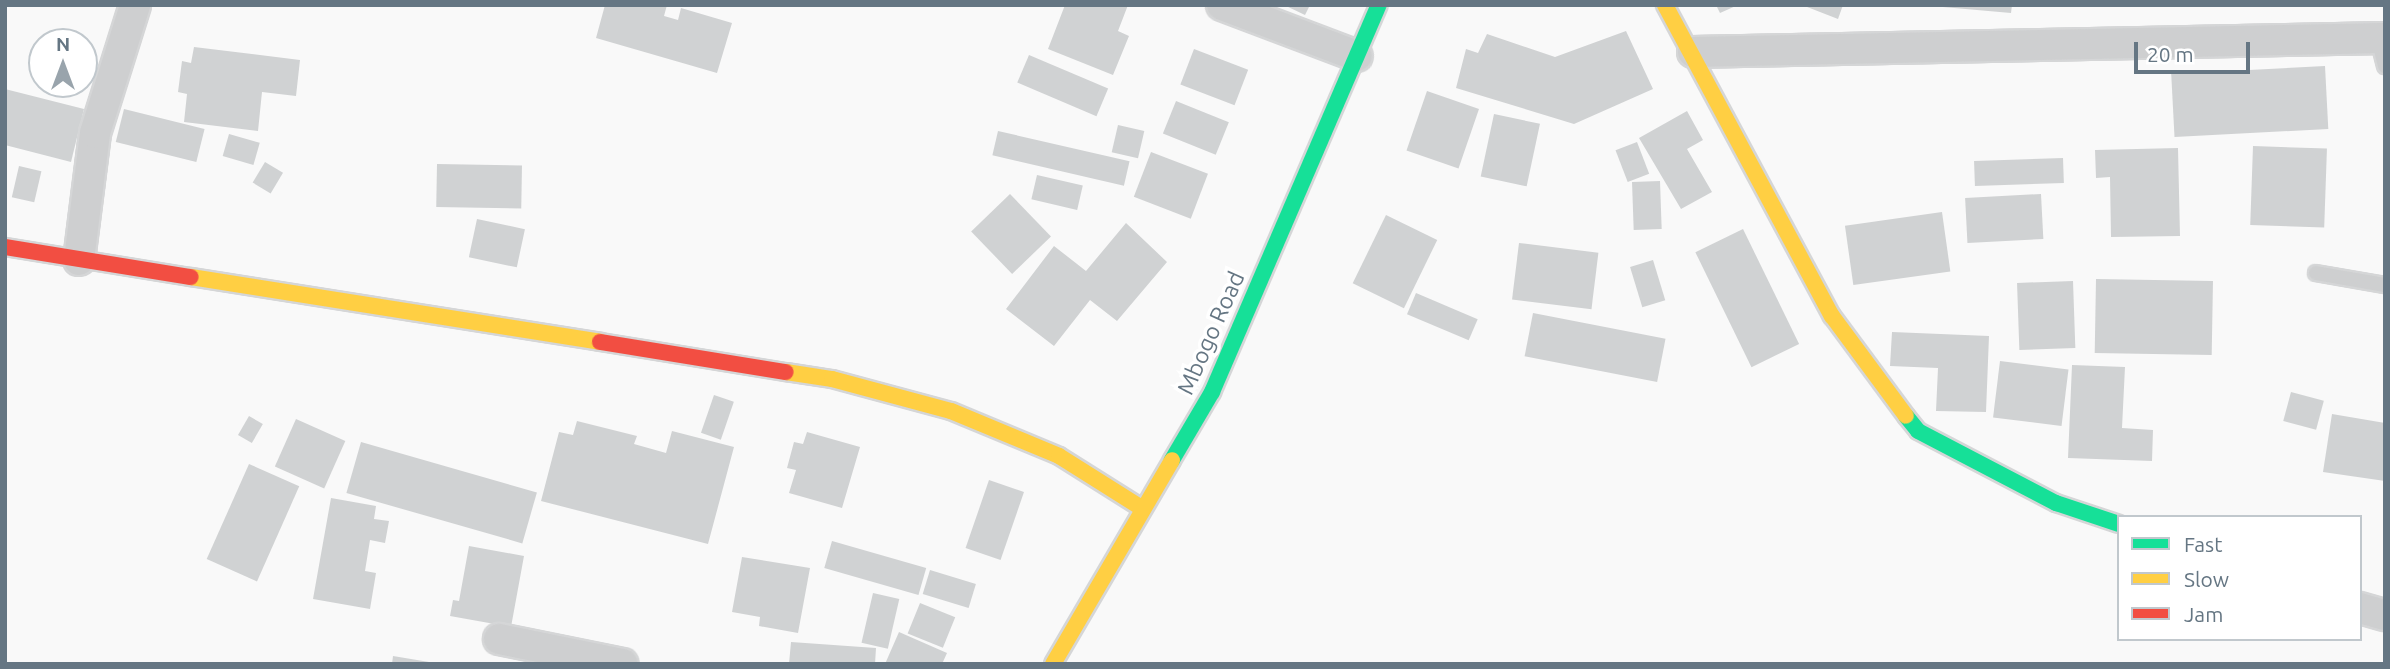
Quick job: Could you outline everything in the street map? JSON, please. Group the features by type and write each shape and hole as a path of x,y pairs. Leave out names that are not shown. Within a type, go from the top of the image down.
{"street":[{"path":"79,260 95,132 135,5"},
{"path":"1222,5 1357,55"},
{"name":"Mbogo Road","path":"1054,664 1212,392 1379,5"},
{"path":"1665,5 1693,52 1832,316 1918,431 1973,463 2056,503 2117,523"},
{"path":"1693,52 2383,47"},
{"path":"5,247 832,379 951,411 1059,456 1143,509"},
{"path":"2362,609 2385,615"},
{"path":"499,639 623,664"}],"lane":[{"path":"2316,273 2385,285"}],"building":[{"path":"605,5 667,5 664,16 678,20 681,8 732,23 717,73 596,38"},
{"path":"1065,5 1128,5 1118,31 1129,36 1113,75 1048,49"},
{"path":"1284,5 1310,5 1305,15"},
{"path":"1716,5 1738,5 1720,13"},
{"path":"1802,5 1843,5 1838,19"},
{"path":"1920,5 2012,5 2011,13"},
{"path":"1626,31 1653,89 1574,124 1456,88 1466,49 1478,53 1487,34 1555,57"},
{"path":"194,47 300,60 296,96 262,92 258,131 184,122 187,94 178,92 182,61 191,63"},
{"path":"1194,49 1248,70 1235,105 1180,84"},
{"path":"1029,55 1108,89 1096,116 1017,83"},
{"path":"2325,66 2328,129 2175,137 2171,74"},
{"path":"5,89 28,95 28,98 41,98 84,109 71,162 5,145"},
{"path":"1427,91 1479,109 1458,168 1406,151"},
{"path":"1176,101 1229,122 1216,155 1163,133"},
{"path":"124,109 205,129 196,162 116,142"},
{"path":"1687,111 1703,140 1687,149 1712,192 1681,209 1639,138"},
{"path":"1494,114 1540,124 1527,186 1481,177"},
{"path":"1118,125 1144,131 1138,158 1112,152"},
{"path":"998,131 1130,161 1124,186 992,155"},
{"path":"229,134 260,143 253,165 223,156"},
{"path":"1637,142 1649,174 1628,182 1616,150"},
{"path":"2253,146 2327,149 2324,228 2250,225"},
{"path":"2178,148 2180,236 2111,237 2110,177 2096,178 2095,150"},
{"path":"1151,152 1208,174 1191,219 1134,197"},
{"path":"2063,158 2064,183 1975,186 1974,161"},
{"path":"265,162 283,173 271,193 253,183"},
{"path":"437,164 522,165 521,208 436,207"},
{"path":"19,166 41,171 34,202 12,197"},
{"path":"1037,175 1083,186 1077,210 1031,199"},
{"path":"1660,181 1662,229 1634,230 1632,182"},
{"path":"1010,194 1051,236 1012,274 971,232"},
{"path":"2041,194 2043,239 1967,243 1965,198"},
{"path":"1942,212 1950,271 1853,285 1845,226"},
{"path":"1386,215 1437,240 1404,308 1353,283"},
{"path":"477,219 525,229 517,267 469,257"},
{"path":"1126,223 1167,262 1117,321 1090,300 1054,346 1006,309 1054,246 1086,271"},
{"path":"1743,229 1799,344 1751,367 1695,252"},
{"path":"1519,243 1598,253 1591,309 1512,300"},
{"path":"1653,260 1665,300 1642,307 1630,267"},
{"path":"2096,279 2213,281 2212,355 2095,353"},
{"path":"2073,281 2075,348 2019,350 2017,283"},
{"path":"1416,293 1478,319 1469,340 1407,314"},
{"path":"1533,313 1666,339 1657,382 1525,356"},
{"path":"1892,332 1989,336 1986,412 1936,411 1938,368 1890,366"},
{"path":"2000,361 2068,369 2062,426 1993,418"},
{"path":"2072,365 2125,367 2122,428 2153,430 2152,461 2068,458"},
{"path":"2291,392 2324,401 2316,430 2283,421"},
{"path":"714,395 734,402 721,440 701,433"},
{"path":"2332,414 2385,423 2385,481 2323,472"},
{"path":"249,416 263,424 252,443 238,435"},
{"path":"296,419 345,441 324,488 275,467"},
{"path":"577,421 637,436 634,444 666,453 672,431 734,447 708,544 541,501 559,432 573,435"},
{"path":"807,432 860,447 842,508 789,493 796,470 787,468 794,442 803,444"},
{"path":"361,442 537,492 522,543 346,493"},
{"path":"249,464 299,486 257,581 207,559"},
{"path":"989,480 1024,492 1001,560 966,548"},
{"path":"331,498 376,506 374,519 389,521 385,543 370,540 365,571 376,573 370,609 313,599"},
{"path":"832,541 926,568 918,595 824,568"},
{"path":"469,546 524,556 511,627 450,616 453,600 459,601"},
{"path":"742,557 810,568 798,633 759,626 760,617 732,612"},
{"path":"930,570 976,584 969,608 923,594"},
{"path":"873,593 899,599 888,649 862,643"},
{"path":"920,603 955,617 943,648 908,634"},
{"path":"899,632 947,653 942,664 885,664"},
{"path":"791,642 876,648 875,664 789,664"},
{"path":"393,656 429,662 429,664 392,664"}],"traffic: fast":[{"path":"1172,460 1212,392 1379,5"},
{"path":"1906,416 1918,431 2056,503 2117,523"}],"traffic: slow":[{"path":"1665,5 1832,316 1906,416"},
{"path":"191,277 600,342"},
{"path":"786,372 832,379 951,411 1059,456 1143,509"},
{"path":"1053,664 1172,460"}],"traffic: jam":[{"path":"5,247 191,277"},
{"path":"600,342 786,372"}]}
